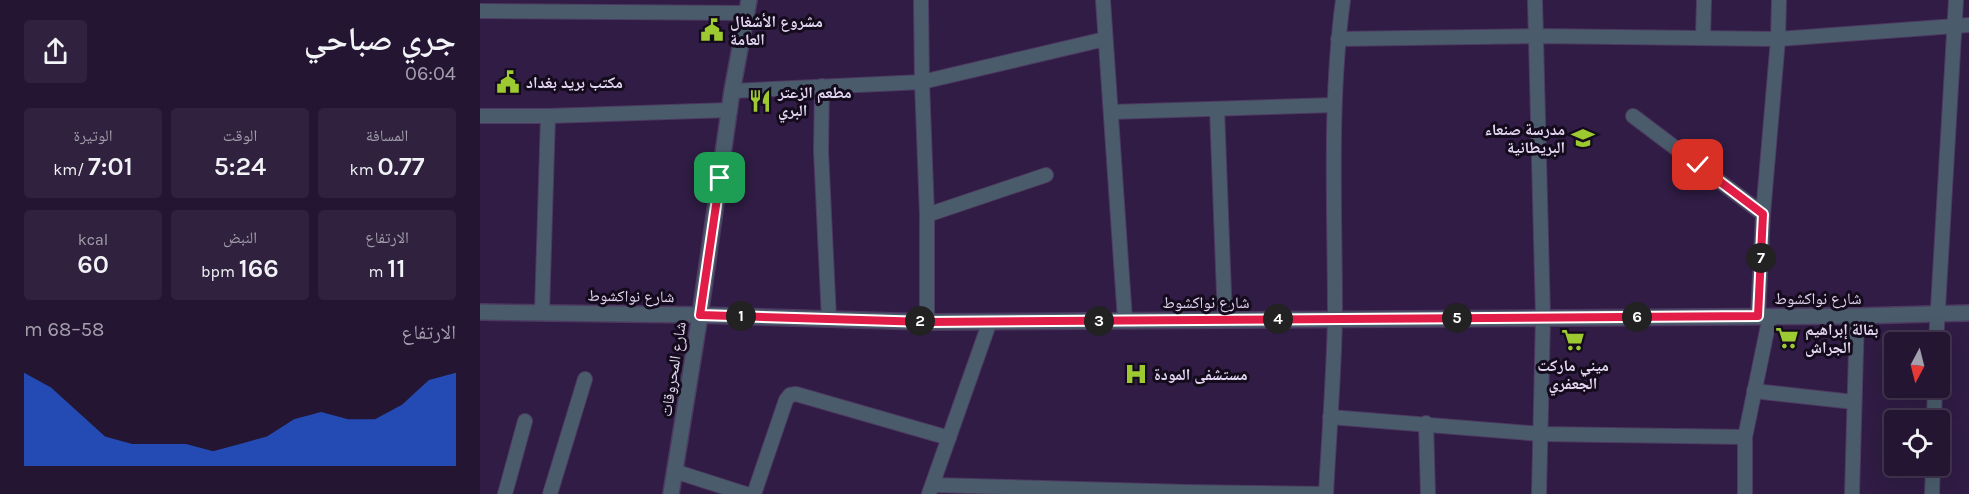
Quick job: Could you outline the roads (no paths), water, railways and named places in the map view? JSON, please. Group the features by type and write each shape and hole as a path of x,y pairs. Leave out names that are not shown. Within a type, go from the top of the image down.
{"street":[{"path":"921,0 927,215 927,322"},
{"path":"1103,0 1125,320"},
{"path":"990,321 931,489 1326,494 1335,319 1334,105 1343,0"},
{"path":"1535,0 1543,317 1539,494"},
{"path":"1703,37 1704,0"},
{"path":"1745,494 1745,437 1764,316 1763,214 1778,39 1779,0"},
{"path":"1936,332 1956,0"},
{"path":"480,11 748,6"},
{"name":"شارع المحروقات","path":"671,494 700,315 732,91 748,6"},
{"path":"1338,39 1536,36 1778,39 1969,25"},
{"path":"732,91 922,82 1105,39"},
{"path":"822,86 821,152 829,319"},
{"path":"1110,112 1334,105"},
{"path":"1217,109 1225,320"},
{"path":"480,116 730,110"},
{"path":"542,312 548,116"},
{"path":"1633,116 1763,214"},
{"path":"927,215 1046,175"},
{"name":"شارع نواكشوط","path":"480,312 700,315 927,322 1857,316 1969,313"},
{"path":"1852,494 1857,316"},
{"path":"550,494 585,379"},
{"path":"1754,391 1854,402"},
{"path":"754,494 786,400 790,395 796,394 949,438"},
{"path":"1330,417 1541,434 1745,437"},
{"path":"505,494 525,420"},
{"path":"1426,423 1428,494"},
{"path":"674,471 746,494"},
{"path":"1932,494 1933,476"}],"place":[{"name":"مشروع الأشغال العامة","path":"712,30"},
{"name":"مكتب بريد بغداد","path":"508,82"},
{"name":"مطعم الزعتر البري","path":"760,101"},
{"name":"مدرسة صنعاء البريطانية","path":"1583,138"},
{"name":"بقالة إبراهيم الجراش","path":"1787,338"},
{"name":"ميني ماركت الجعفري","path":"1573,340"},
{"name":"مستشفى المودة","path":"1136,374"}]}
